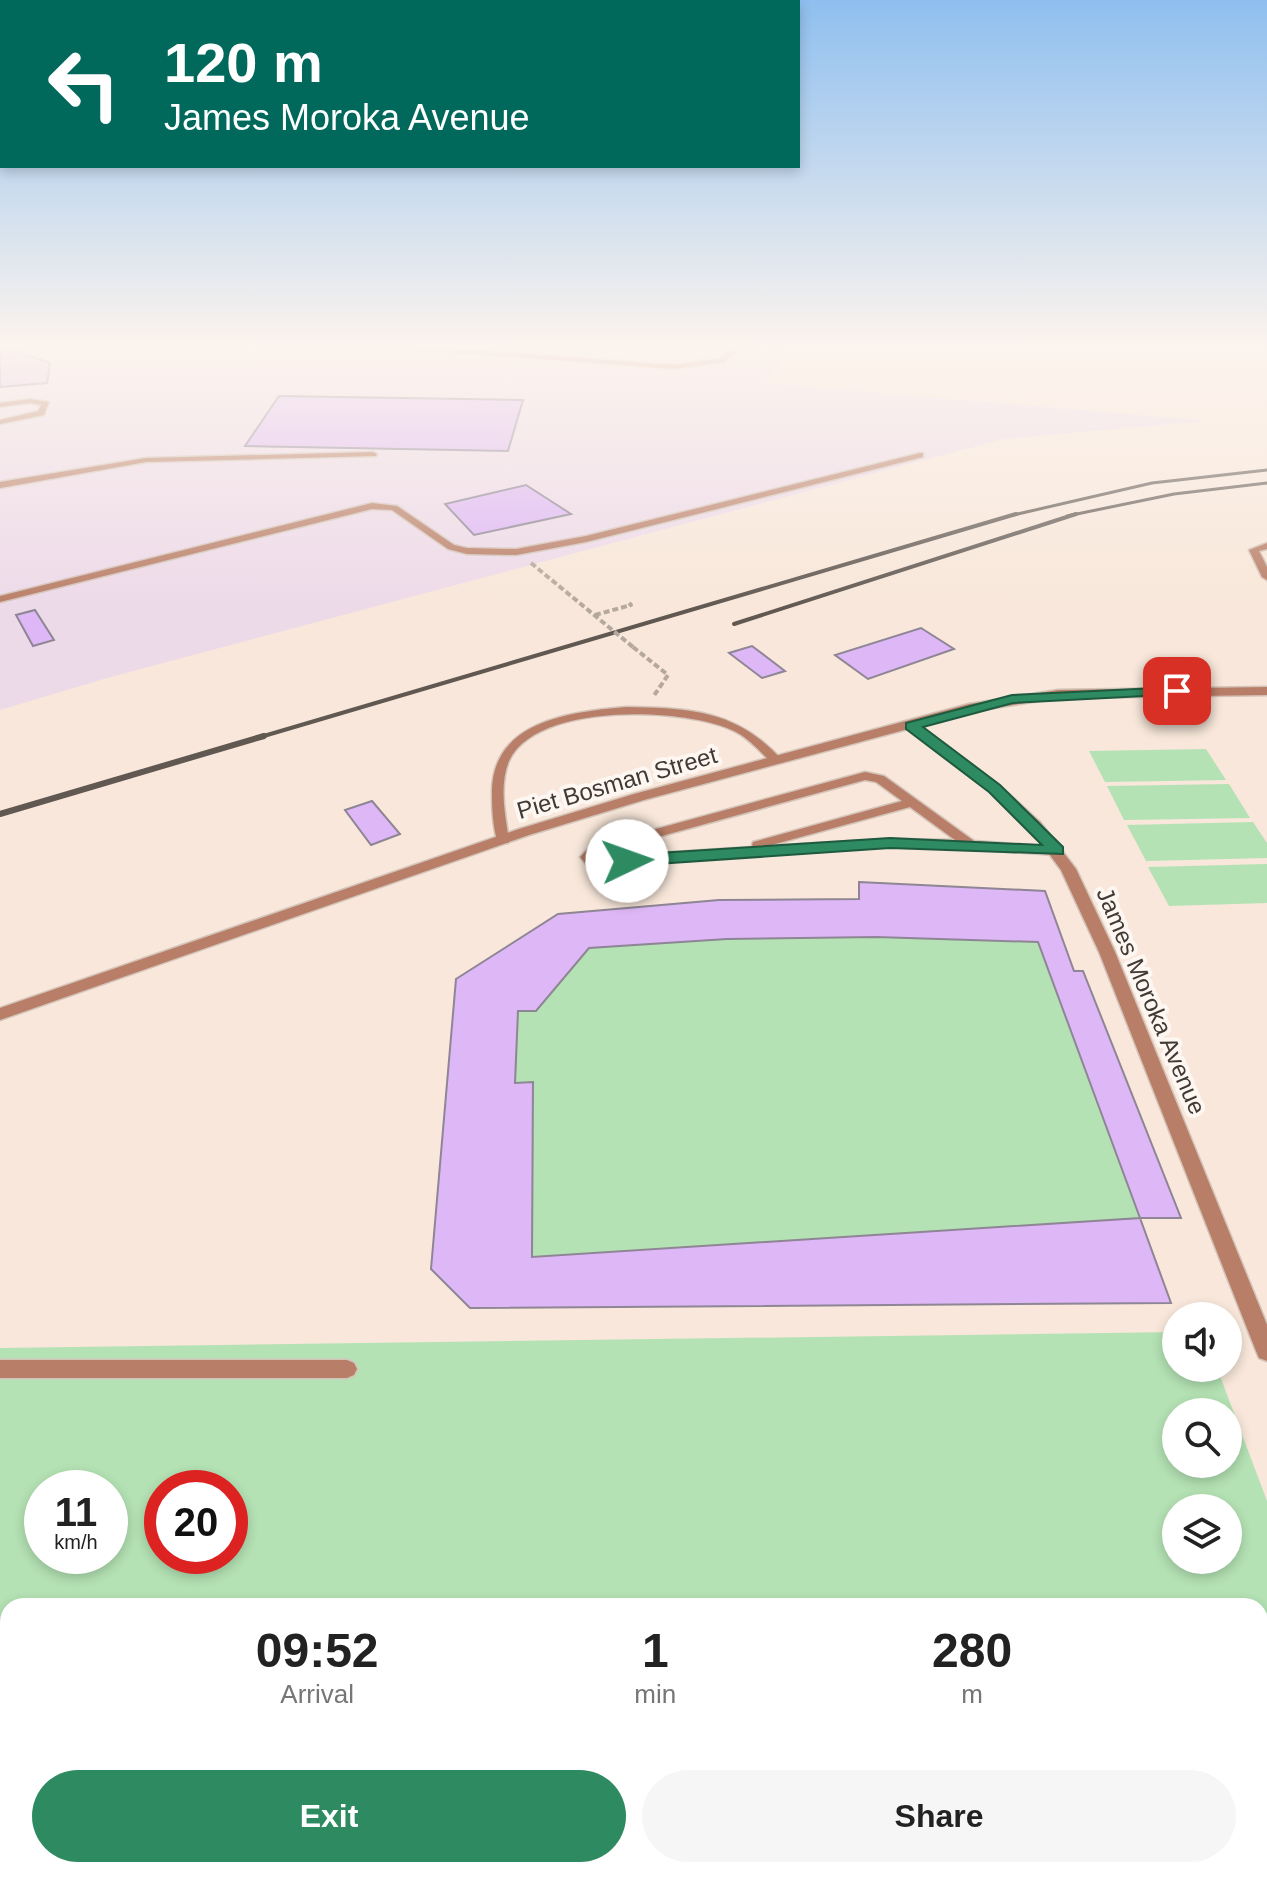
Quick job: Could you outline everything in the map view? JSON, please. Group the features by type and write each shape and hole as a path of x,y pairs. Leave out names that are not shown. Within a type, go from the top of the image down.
{"street":[{"name":"Piet Bosman Street","path":"0,1014 503,840 639,797 992,703 1058,694 1267,691"},
{"name":"James Moroka Avenue","path":"912,726 995,789 1057,851 1107,952 1267,1351"}],"lane":[{"path":"0,485 146,460 373,454"},
{"path":"0,599 372,506 394,508 440,543 451,547 467,551 516,552 586,539 920,455"},
{"path":"1267,546 1254,550 1267,577"},
{"path":"503,840 495,791 505,759 517,741 548,726 605,710 678,711 741,729 776,760"},
{"path":"973,847 880,779 853,777 595,850 587,857 591,861 605,862 716,857 802,847 890,843 973,847 1057,851"},
{"path":"716,857 912,802"},
{"path":"0,1369 347,1369"}],"path":[{"path":"531,563 668,675 644,711"},
{"path":"595,615 631,605 629,603"}],"shaded area":[{"path":"0,432 1086,432 1003,439 107,678 0,710"}],"green space":[{"path":"1206,749 1226,780 1105,782 1089,751"},
{"path":"1229,784 1250,818 1124,820 1107,786"},
{"path":"1253,822 1267,843 1267,858 1146,861 1127,825"},
{"path":"1267,864 1267,903 1169,906 1148,867"},
{"path":"859,882 1045,891 1064,943 1039,942 1181,1218 1140,1219 1171,1302 470,1308 431,1269 456,979 558,914 719,900 859,899"},
{"path":"1162,1332 1162,1382 1222,1382 1228,1398 1162,1398 1162,1478 1242,1478 1242,1434 1267,1501 1267,1598 0,1598 0,1348"}],"building":[{"path":"255,432 514,432 508,451 245,446"},
{"path":"526,485 571,514 474,535 445,504"},
{"path":"35,610 54,640 33,646 16,615"},
{"path":"921,628 954,649 868,679 835,655"},
{"path":"752,646 785,671 762,678 729,653"},
{"path":"372,801 400,834 371,845 345,810"},
{"path":"859,882 1045,891 1074,971 1083,971 1181,1218 1140,1218 1171,1302 470,1308 431,1269 456,979 558,914 719,900 859,899","holes":["876,937 1038,942 1140,1218 532,1257 533,1082 515,1083 518,1011 536,1011 589,948 727,939"]}],"railway":[{"path":"1010,516 1152,483 1267,470"},
{"path":"1075,514 1174,494 1267,483"},
{"path":"1010,516 1016,514"},
{"path":"734,624 1075,514"},
{"path":"1067,516 1075,514"},
{"path":"257,738 1010,516"},
{"path":"0,814 264,736"}],"route":[{"path":"627,861 890,843 1057,851 1035,825 995,789 912,726 1012,699 1058,694 1177,691"}]}
